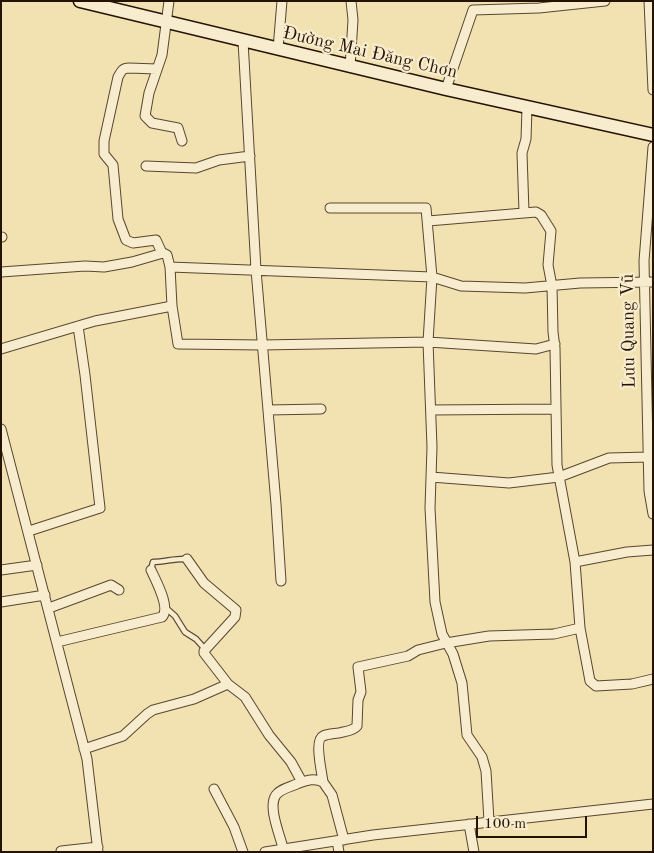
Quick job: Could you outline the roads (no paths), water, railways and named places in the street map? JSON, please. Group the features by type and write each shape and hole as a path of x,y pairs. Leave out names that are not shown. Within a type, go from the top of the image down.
{"main road":[{"name":"Đường Mai Đăng Chơn","path":"80,1 527,108 653,135"}],"street":[{"path":"169,1 162,55 149,93 145,116 152,123 178,128 182,141"},
{"path":"278,49 282,1"},
{"path":"350,66 353,20 351,1"},
{"path":"446,89 473,10 539,8 605,1"},
{"path":"650,1 653,90"},
{"path":"244,41 256,270 281,581"},
{"path":"157,69 128,68 122,70 118,77 104,141 104,154 113,165 118,219 126,240 133,243 156,240 162,253 167,255 170,266 172,306 178,344 262,346 428,342 536,349 555,344"},
{"path":"524,212 522,153 526,139 527,108"},
{"name":"Lưu Quang Vũ","path":"653,147 644,261 648,282 648,491 653,514"},
{"path":"146,166 196,168 219,160 250,156"},
{"path":"330,208 426,208 432,277 428,342 432,447 431,544 435,602 438,622 446,643 453,654 462,683 467,735 482,757 486,771 489,821"},
{"path":"428,221 524,212 540,214 551,231 548,265 552,286 555,344 555,409 559,477 575,562 580,628 590,681 592,684 632,684 653,679"},
{"path":"1,272 85,266 104,267 132,262 162,253"},
{"path":"170,266 432,277 461,286 525,288 580,283 648,282"},
{"path":"1,349 95,321 172,306"},
{"path":"29,531 100,508 78,326"},
{"path":"268,410 321,409"},
{"path":"431,410 555,409"},
{"path":"1,429 4,452 29,531 84,749 98,849 61,851"},
{"path":"431,477 509,483 559,477 609,458 648,457"},
{"path":"575,562 626,552 653,550"},
{"path":"187,558 204,583 236,610 235,617 205,649 204,653 228,684 245,697 269,735 291,762 302,782"},
{"path":"1,570 37,565"},
{"path":"57,642 159,619 165,615 166,608 151,570"},
{"path":"48,608 111,585 119,590"},
{"path":"1,602 45,595"},
{"path":"339,852 341,840 334,800 323,782 318,749 319,740 323,736 340,733 357,726 358,700 361,692 358,667 408,656 418,650 446,643 489,636 554,634 580,628"},
{"path":"84,749 124,736 153,710 194,699 228,684"},
{"path":"284,850 273,811 276,794 281,790 302,782 312,780 323,782"},
{"path":"214,789 234,827 243,852"},
{"path":"264,852 489,821 653,804"},
{"path":"469,824 474,852"}],"lane":[{"path":"151,570 153,562 187,558"},
{"path":"166,608 175,616 185,632 205,649"}]}
